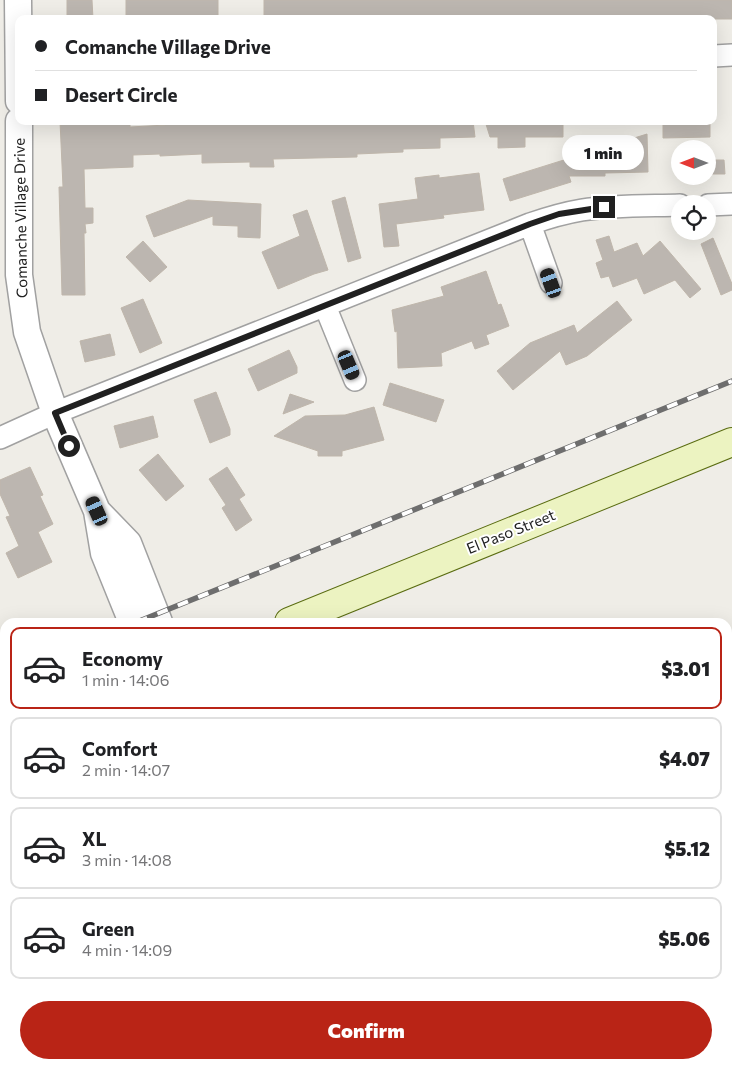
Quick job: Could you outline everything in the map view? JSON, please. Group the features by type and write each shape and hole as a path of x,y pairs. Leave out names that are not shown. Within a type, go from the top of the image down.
{"main road":[{"name":"El Paso Street","path":"299,618 732,442"}],"street":[{"path":"18,0 18,15"},
{"path":"717,56 732,55"},
{"name":"Comanche Village Drive","path":"19,125 19,275 27,332 55,413 97,511 104,553 130,618"},
{"path":"716,204 732,204"},
{"path":"0,438 55,413 530,224 559,214 604,207 671,205"},
{"path":"530,224 551,283"},
{"path":"325,306 355,380"},
{"name":"Comanche Village Drive","path":"97,511 128,544 157,618"}],"building":[{"path":"67,0 92,0 93,15 67,15"},
{"path":"126,0 218,0 218,15 126,15"},
{"path":"264,0 732,0 732,19 717,19 717,15 264,15"},
{"path":"60,125 130,125 130,127 166,125 474,125 475,137 440,138 440,148 403,149 403,152 357,154 357,157 273,159 274,167 250,167 250,162 202,163 202,154 160,156 160,154 133,155 133,167 84,169 85,208 93,208 93,223 85,224 86,233 84,233 85,295 62,295 59,187 63,187"},
{"path":"486,125 563,125 563,137 525,137 525,147 498,148 498,137 490,137"},
{"path":"663,125 710,125 710,137 663,138"},
{"path":"647,134 648,172 605,173 605,176 569,176 571,182 510,201 503,179"},
{"path":"716,160 724,160 725,174 716,174"},
{"path":"479,173 484,210 443,215 444,218 396,224 399,246 384,247 379,204 418,199 415,178 439,175 439,178"},
{"path":"345,197 361,258 348,262 332,201"},
{"path":"188,200 261,204 260,238 238,237 238,226 213,225 213,216 154,237 146,216"},
{"path":"307,210 328,270 278,289 262,252 300,236 293,215"},
{"path":"609,236 614,252 637,243 643,256 660,241 701,289 690,298 675,280 644,294 637,278 613,287 609,276 601,278 596,263 603,260 596,240"},
{"path":"714,240 732,284 732,290 721,295 701,244"},
{"path":"143,241 167,267 150,282 126,257"},
{"path":"486,271 498,305 501,304 509,326 486,335 489,344 475,349 472,341 441,353 442,366 398,368 397,331 395,332 392,310 444,296 441,287"},
{"path":"143,299 162,343 140,353 121,308"},
{"path":"617,301 632,320 587,356 566,365 560,351 513,390 497,371 530,343 574,325 577,333"},
{"path":"110,334 115,355 85,362 80,341"},
{"path":"289,350 297,367 297,373 258,391 248,369"},
{"path":"390,383 444,400 436,422 383,405"},
{"path":"216,392 230,429 230,435 210,443 194,400"},
{"path":"290,394 314,402 283,414"},
{"path":"374,407 384,440 342,451 342,456 318,456 318,451 274,436 305,416 345,415"},
{"path":"153,416 158,437 120,448 114,426"},
{"path":"158,454 184,486 166,501 139,470"},
{"path":"30,467 43,495 40,496 53,524 38,532 52,562 18,578 6,553 19,546 6,517 10,516 0,494 0,480"},
{"path":"227,467 245,495 239,499 252,520 236,531 222,508 226,505 209,479"}],"railway":[{"path":"147,618 732,381"}],"route":[{"path":"69,446 55,413 530,224 559,214 604,207"}]}
